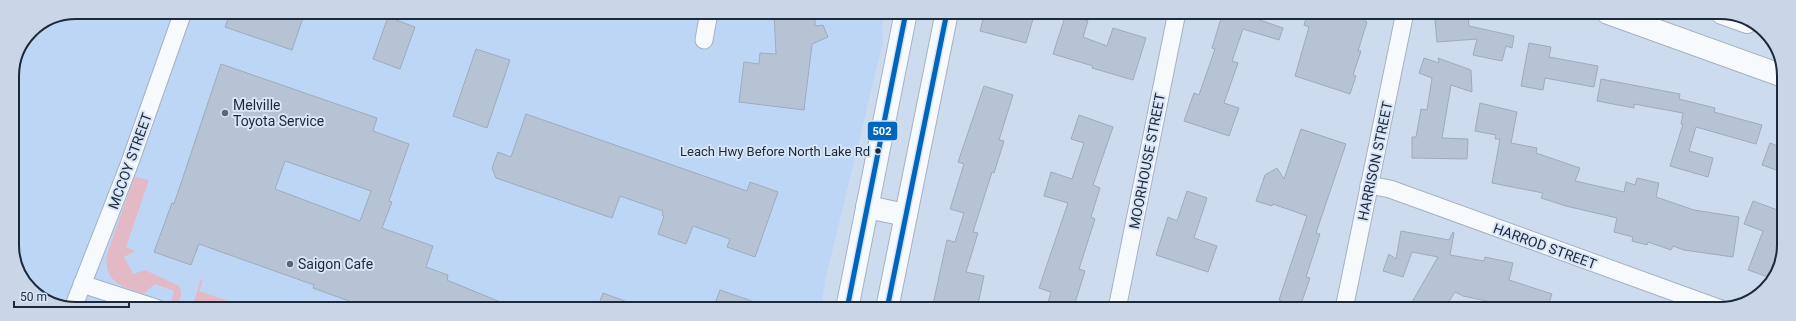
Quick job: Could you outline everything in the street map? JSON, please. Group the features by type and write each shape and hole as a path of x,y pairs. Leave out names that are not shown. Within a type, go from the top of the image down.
{"main road":[{"path":"848,302 905,19"},
{"path":"888,302 946,19"},
{"path":"1627,19 1777,74"},
{"path":"867,207 906,215"}],"street":[{"name":"MCCOY STREET","path":"75,302 129,165 181,19"},
{"path":"704,40 708,19"},
{"name":"MOORHOUSE STREET","path":"1118,302 1176,19"},
{"name":"HARRISON STREET","path":"1345,302 1404,19"},
{"name":"HARROD STREET","path":"1369,186 1390,190 1701,302"},
{"path":"82,284 138,302"}],"shaded area":[{"path":"76,19 882,19 883,42 825,281 822,302 68,302 54,298 38,288 31,280 22,264 20,256 19,76 21,61 29,44 44,29 54,23"},
{"path":"136,177 149,180 126,247 135,251 124,257 133,274 145,270 179,286 181,297 178,302 171,302 174,291 155,284 143,294 115,282 108,271 106,263 107,254 134,178"},
{"path":"201,279 203,280 199,291 231,302 208,302 194,302"}],"building":[{"path":"228,19 303,19 292,50 225,27"},
{"path":"387,19 393,19 415,27 400,69 373,59"},
{"path":"774,19 815,19 815,26 823,25 828,37 812,44 804,110 739,102 744,62 759,64 760,53 776,54"},
{"path":"983,19 1033,19 1026,43 980,31"},
{"path":"1064,19 1082,19 1088,21 1083,37 1107,46 1113,28 1146,38 1133,80 1092,68 1093,66 1053,54"},
{"path":"1221,19 1257,19 1283,28 1279,40 1243,29 1232,61 1238,63 1224,103 1239,108 1229,136 1184,121 1194,93 1199,95 1215,49 1212,48"},
{"path":"1306,19 1366,19 1365,21 1367,22 1358,51 1361,51 1353,75 1356,76 1350,94 1295,76 1309,27 1304,25"},
{"path":"1468,19 1469,26 1514,36 1512,48 1506,46 1502,61 1473,55 1477,39 1437,42 1435,20"},
{"path":"1529,43 1551,47 1549,57 1598,66 1594,87 1545,78 1543,90 1521,86"},
{"path":"476,49 510,60 487,128 453,116"},
{"path":"1424,58 1439,63 1438,58 1471,70 1472,92 1451,85 1442,138 1468,139 1467,159 1412,158 1412,137 1416,137 1421,109 1427,110 1432,78 1419,73"},
{"path":"221,64 377,118 373,131 409,144 389,201 392,202 382,228 433,246 426,267 448,275 447,280 500,302 352,302 313,288 314,285 199,244 191,265 154,252 172,203 174,204","holes":["285,161 371,191 360,221 275,189"]},
{"path":"1601,79 1680,94 1679,99 1715,108 1714,112 1762,125 1756,144 1696,127 1689,151 1713,158 1708,177 1670,166 1683,124 1681,124 1683,113 1634,104 1634,108 1597,101"},
{"path":"984,86 1013,95 999,140 1004,141 994,173 992,172 973,232 978,233 966,272 984,276 978,302 934,302 947,240 955,242 964,213 950,209 964,164 958,162"},
{"path":"1480,103 1517,112 1511,143 1537,148 1536,153 1580,168 1575,181 1624,192 1626,182 1635,185 1637,178 1659,183 1656,197 1694,210 1739,217 1733,257 1684,250 1673,246 1671,250 1648,242 1647,245 1632,241 1633,237 1614,232 1617,218 1566,206 1541,198 1543,193 1492,183 1500,139 1495,139 1496,135 1475,131"},
{"path":"526,114 747,191 750,182 778,192 755,257 727,247 730,239 693,226 686,244 658,234 664,216 662,215 663,211 620,196 612,218 496,178 492,168 498,152 511,157"},
{"path":"1079,115 1113,127 1093,185 1100,188 1091,217 1095,219 1079,269 1085,271 1075,302 1048,302 1051,292 1039,288 1068,203 1044,196 1051,172 1072,179 1084,143 1071,139"},
{"path":"1301,129 1346,144 1316,233 1320,234 1306,277 1310,278 1302,302 1285,302 1279,300 1307,216 1273,204 1272,206 1256,201 1265,175 1277,168 1284,179"},
{"path":"1770,143 1777,146 1777,170 1762,165"},
{"path":"1187,191 1207,198 1194,238 1217,246 1208,272 1156,255 1168,217 1177,221"},
{"path":"1753,201 1777,210 1777,253 1774,264 1767,277 1748,270 1763,231 1744,224"},
{"path":"1401,231 1449,240 1453,232 1450,255 1484,261 1485,257 1513,263 1509,280 1552,294 1549,302 1491,302 1463,296 1455,292 1449,302 1412,302 1438,257 1412,252 1403,277 1383,271 1389,254 1396,259"},
{"path":"720,290 755,302 716,302"},
{"path":"603,293 627,302 600,302"}],"transit line":[{"name":"502","path":"848,302 905,19"},
{"name":"502","path":"888,302 946,19"}],"place":[{"name":"Melville Toyota Service","path":"225,113"},
{"name":"Leach Hwy Before North Lake Rd","path":"878,151"},
{"name":"Saigon Cafe","path":"290,264"}]}
